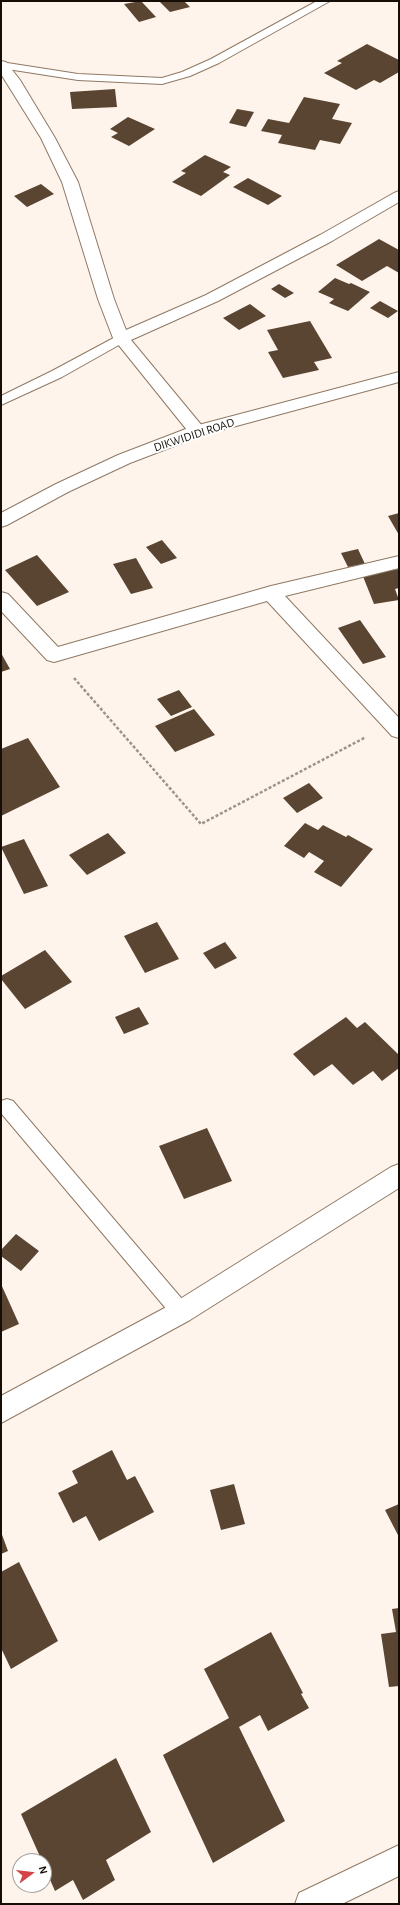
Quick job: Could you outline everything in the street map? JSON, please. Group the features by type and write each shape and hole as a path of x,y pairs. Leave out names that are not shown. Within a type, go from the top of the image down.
{"street":[{"path":"1,65 13,80 48,138 70,182 106,299 121,338 197,431"},
{"path":"121,338 212,298 326,238 399,196"},
{"name":"DIKWIDIDI ROAD","path":"1,521 69,484 124,459 197,431 399,378"},
{"path":"1,599 54,655 271,593 399,562"},
{"path":"271,593 395,727"},
{"path":"1,1410 181,1312 399,1175"},
{"path":"310,1904 399,1860"}],"lane":[{"path":"1,65 78,77 162,81 186,74 215,61 324,1"},
{"path":"1,401 57,374 121,338"},
{"path":"7,1107 181,1312"}],"path":[{"path":"54,655 201,824 395,727"}],"building":[{"path":"141,1 156,17 139,22 124,4"},
{"path":"159,1 184,1 190,7 170,12"},
{"path":"367,44 399,60 399,72 380,83 374,80 356,90 324,73 342,63 337,61"},
{"path":"115,89 117,107 72,109 70,92"},
{"path":"304,97 340,104 332,119 352,123 340,144 320,140 315,150 278,143 282,135 261,131 268,119 289,123"},
{"path":"237,109 254,112 246,127 229,123"},
{"path":"128,117 155,129 129,146 111,137 118,133 110,129"},
{"path":"205,155 231,167 223,172 230,175 201,196 172,182 186,173 181,171"},
{"path":"248,178 282,196 268,205 233,187"},
{"path":"41,184 54,194 27,207 14,196"},
{"path":"379,239 399,250 399,273 387,266 362,281 336,265"},
{"path":"335,278 349,284 351,283 370,292 348,311 329,303 334,299 318,292"},
{"path":"279,284 294,293 285,298 271,289"},
{"path":"380,301 398,311 388,318 370,308"},
{"path":"250,304 266,316 239,330 223,318"},
{"path":"310,321 332,358 314,362 319,370 283,378 268,352 278,350 267,330"},
{"path":"399,513 399,535 388,516"},
{"path":"162,540 177,558 161,564 146,547"},
{"path":"358,549 365,564 348,567 341,553"},
{"path":"37,555 69,592 37,606 5,570"},
{"path":"136,558 153,588 131,594 113,564"},
{"path":"399,569 399,588 395,589 399,600 374,604 362,574"},
{"path":"360,620 386,657 363,664 338,628"},
{"path":"1,653 10,669 1,672"},
{"path":"179,690 192,707 171,716 157,699"},
{"path":"194,709 215,735 175,752 155,726"},
{"path":"28,738 60,787 1,816 1,749"},
{"path":"309,783 323,798 297,813 283,798"},
{"path":"305,823 318,830 323,825 346,837 348,835 373,849 341,887 314,872 324,861 309,852 304,858 284,846"},
{"path":"108,833 126,853 87,875 69,855"},
{"path":"24,839 48,886 24,894 1,847"},
{"path":"157,922 179,959 145,973 124,936"},
{"path":"225,942 237,958 215,969 203,953"},
{"path":"45,950 72,982 25,1009 1,979 1,976"},
{"path":"139,1007 149,1024 124,1034 115,1017"},
{"path":"346,1017 357,1028 365,1022 399,1055 399,1068 382,1081 373,1071 353,1085 332,1064 314,1076 293,1054"},
{"path":"207,1128 232,1181 184,1199 159,1146"},
{"path":"16,1234 39,1251 21,1271 1,1256 1,1250"},
{"path":"1,1284 19,1324 1,1332"},
{"path":"112,1450 127,1480 135,1476 154,1512 99,1541 86,1516 73,1523 58,1493 78,1483 72,1471"},
{"path":"234,1484 245,1524 221,1530 210,1490"},
{"path":"399,1504 399,1537 385,1510"},
{"path":"1,1532 8,1551 1,1554"},
{"path":"19,1562 58,1641 11,1669 1,1648 1,1572"},
{"path":"399,1608 399,1686 389,1687 381,1634 396,1632 392,1609"},
{"path":"271,1632 303,1693 301,1694 309,1708 268,1731 260,1715 239,1727 285,1821 213,1863 163,1755 229,1718 204,1669"},
{"path":"116,1758 151,1832 106,1860 115,1880 83,1900 73,1880 55,1891 52,1884 52,1853 38,1853 21,1814"}]}
